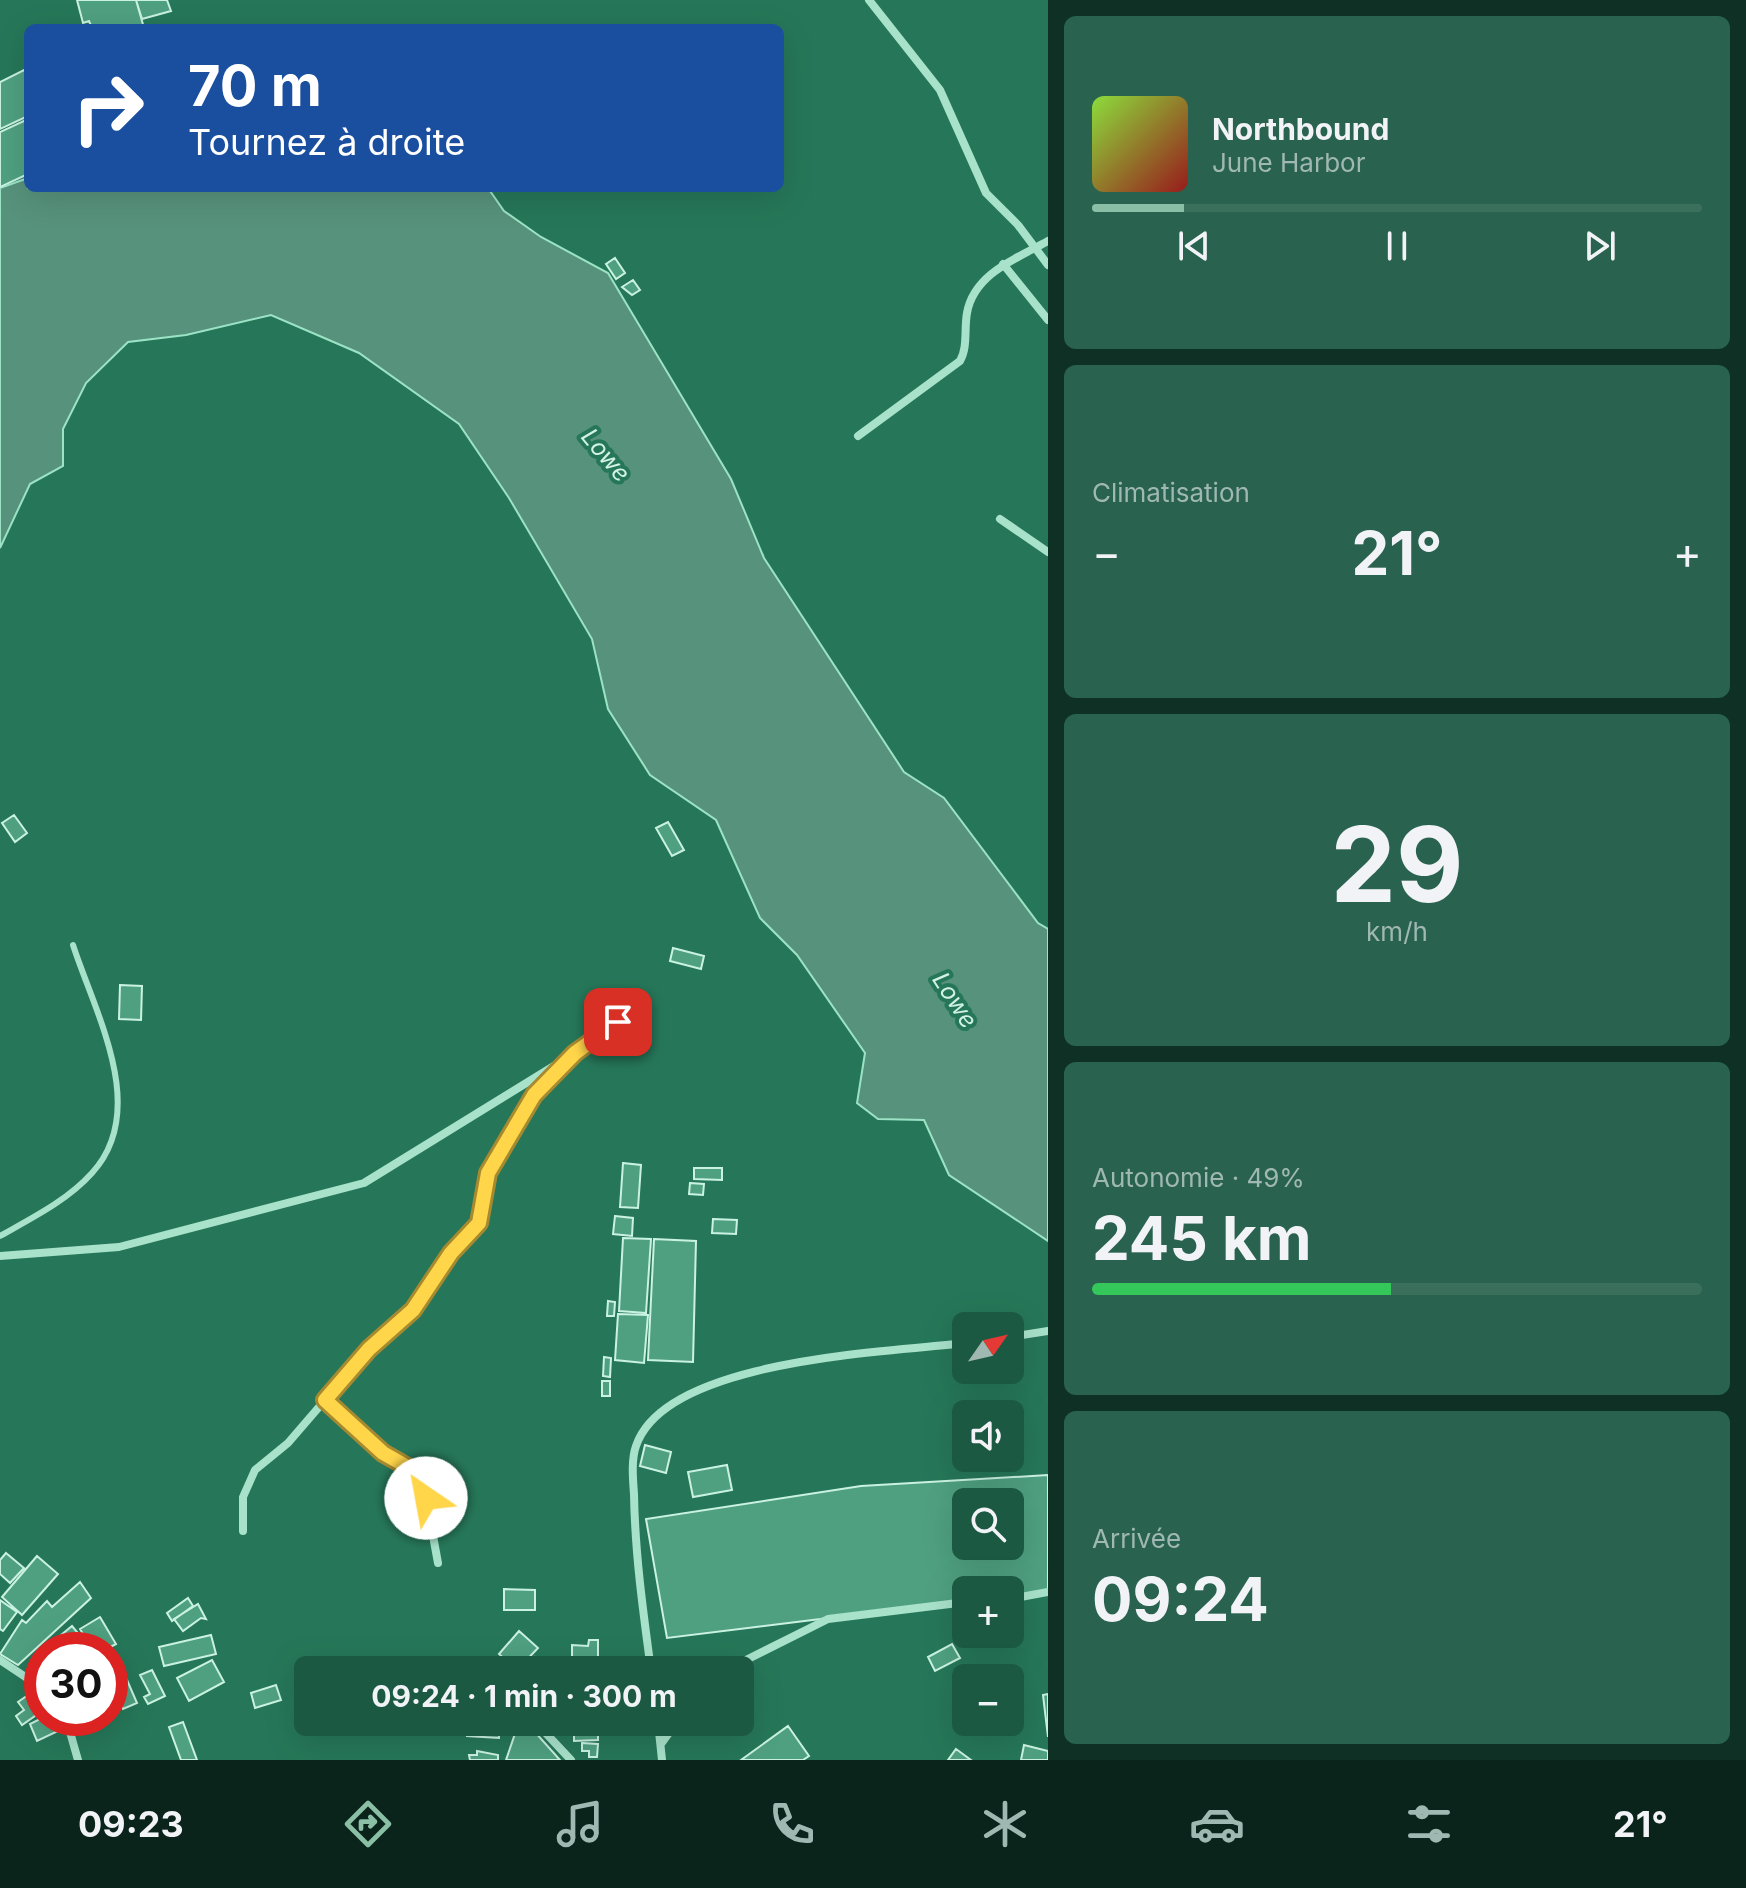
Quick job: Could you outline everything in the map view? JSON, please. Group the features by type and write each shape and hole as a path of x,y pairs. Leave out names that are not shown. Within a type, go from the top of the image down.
{"street":[{"path":"869,0 940,90 986,193 1048,265"},
{"path":"858,436 960,361 964,354 967,310 985,280 1003,264 1048,241"},
{"path":"1003,264 1048,320"},
{"path":"1000,519 1048,552"},
{"path":"0,1256 119,1247 364,1183 575,1053 618,1022"},
{"path":"243,1531 243,1497 255,1470 288,1443 369,1349 413,1310 451,1253 479,1223 488,1173 534,1095 575,1053"},
{"path":"1024,1335 1048,1331"},
{"path":"649,1656 634,1542 633,1475 635,1446 662,1409 716,1382 831,1355 952,1344"},
{"path":"325,1400 383,1453 411,1469 426,1498 438,1563"},
{"path":"1024,1596 1048,1592"},
{"path":"754,1656 828,1619 952,1604"},
{"path":"0,1660 24,1676"},
{"path":"71,1736 78,1760"},
{"path":"548,1736 571,1760"},
{"path":"660,1736 662,1760"},
{"path":"661,1744 667,1736"}],"lane":[{"path":"0,1236 45,1211 92,1174 111,1144 117,1117 117,1078 73,945"}],"water":[{"name":"Lowe","path":"24,179 24,192 491,192 504,211 541,237 608,273 731,479 764,558 904,772 944,798 1038,923 1048,929 1048,1241 949,1175 924,1120 878,1119 857,1103 865,1053 797,955 760,918 716,820 650,775 608,709 592,639 509,498 459,424 359,353 271,315 186,335 128,342 86,383 63,429 63,466 30,484 0,548 0,188"}],"building":[{"path":"77,0 136,0 143,24 90,24 89,21 83,23"},
{"path":"136,0 167,0 171,11 142,19"},
{"path":"24,70 24,118 0,129 0,82"},
{"path":"24,121 24,176 0,187 0,132"},
{"path":"615,258 625,273 616,279 606,264"},
{"path":"633,280 640,290 632,295 622,287"},
{"path":"14,815 27,833 15,842 2,823"},
{"path":"668,822 684,850 672,856 656,828"},
{"path":"673,948 704,956 701,969 670,961"},
{"path":"120,985 142,986 141,1020 119,1019"},
{"path":"623,1163 641,1165 638,1208 620,1207"},
{"path":"694,1168 722,1168 722,1180 694,1179"},
{"path":"690,1183 704,1184 703,1195 689,1194"},
{"path":"615,1216 633,1218 632,1236 613,1234"},
{"path":"713,1219 737,1220 736,1234 712,1233"},
{"path":"623,1238 651,1239 646,1313 619,1311"},
{"path":"654,1239 696,1241 693,1362 648,1360"},
{"path":"608,1301 615,1302 614,1316 607,1316"},
{"path":"618,1314 648,1315 644,1363 615,1360"},
{"path":"604,1357 611,1358 610,1377 603,1376"},
{"path":"602,1381 610,1381 610,1396 602,1396"},
{"path":"645,1445 671,1452 666,1473 640,1466"},
{"path":"727,1465 732,1490 693,1497 688,1472"},
{"path":"1048,1475 1048,1591 1024,1594 1024,1576 952,1576 952,1603 667,1638 646,1519 861,1486"},
{"path":"6,1553 24,1568 10,1583 0,1574 0,1560"},
{"path":"37,1556 58,1574 22,1615 2,1597"},
{"path":"80,1582 91,1598 54,1632 24,1632 24,1659 18,1665 0,1654 22,1620 26,1623 47,1601 52,1607"},
{"path":"504,1589 535,1590 535,1610 504,1610"},
{"path":"188,1598 193,1606 172,1621 167,1613"},
{"path":"0,1600 17,1612 3,1631 0,1629"},
{"path":"198,1604 206,1619 201,1618 183,1631 174,1619"},
{"path":"100,1617 109,1632 82,1632 80,1629"},
{"path":"519,1631 538,1648 530,1656 499,1654"},
{"path":"211,1635 216,1654 164,1666 159,1647"},
{"path":"589,1640 598,1640 598,1656 572,1656 572,1645 588,1646"},
{"path":"952,1644 960,1658 935,1671 928,1657"},
{"path":"212,1660 224,1682 189,1701 177,1678"},
{"path":"152,1670 165,1696 148,1704 144,1697 150,1694 140,1675"},
{"path":"128,1682 137,1703 128,1707"},
{"path":"276,1685 281,1700 255,1708 251,1693"},
{"path":"1048,1694 1048,1737 1043,1695"},
{"path":"24,1710 24,1724 22,1725 16,1716"},
{"path":"183,1722 197,1760 181,1760 169,1727"},
{"path":"788,1726 809,1756 803,1760 741,1760"},
{"path":"514,1736 539,1736 560,1760 506,1760"},
{"path":"574,1736 598,1736 598,1740 574,1741"},
{"path":"582,1743 598,1744 597,1757 589,1757 589,1751 582,1751"},
{"path":"1024,1745 1048,1751 1048,1760 1021,1760"},
{"path":"956,1749 971,1760 948,1760"},
{"path":"477,1751 498,1755 498,1760 470,1760 469,1755 477,1755"}],"route":[{"path":"426,1498 411,1469 383,1453 325,1400 369,1349 413,1310 451,1253 479,1223 488,1173 534,1095 575,1053 618,1022"}]}
